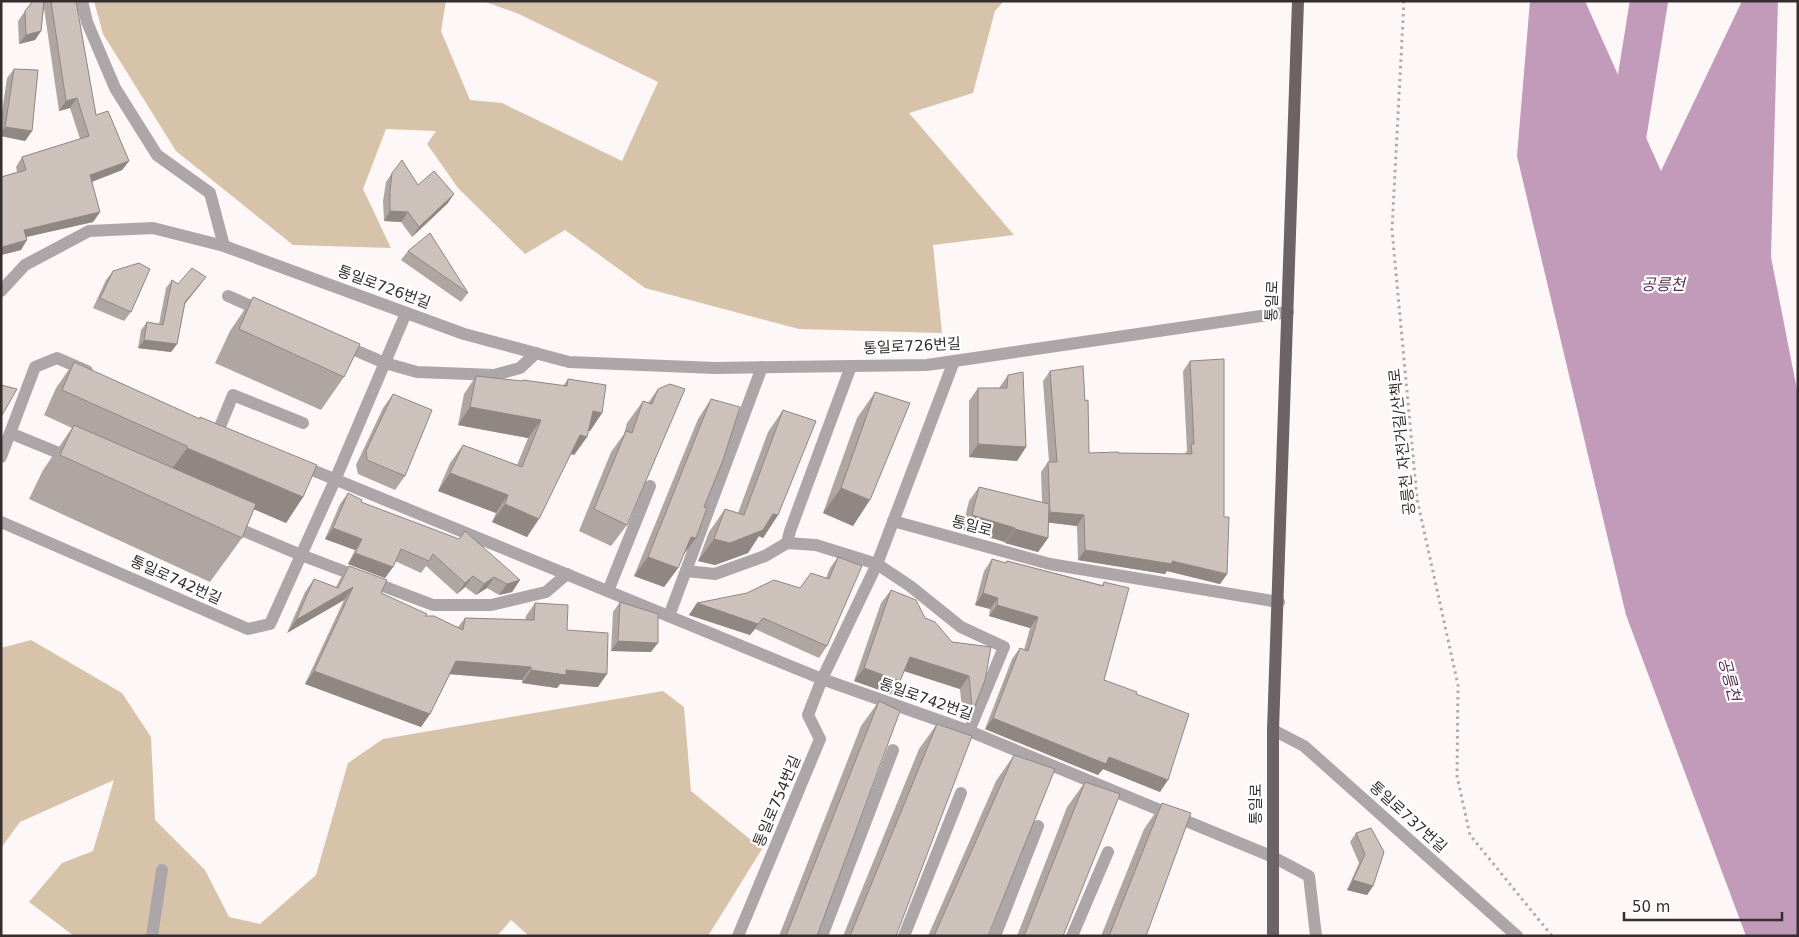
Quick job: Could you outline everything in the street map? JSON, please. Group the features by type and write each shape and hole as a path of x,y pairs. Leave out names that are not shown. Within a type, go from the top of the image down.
{"main road":[{"name":"통일로","path":"1273,936 1273,730 1298,1"}],"street":[{"path":"82,1 87,22 115,88 157,155 210,193 224,246"},
{"name":"통일로726번길","path":"1,291 26,265 89,231 153,228 224,246 464,334 569,362 715,368 927,365 1288,312"},
{"path":"228,296 272,315"},
{"path":"335,480 406,313"},
{"path":"332,341 384,363 417,372 494,376 520,368 536,353"},
{"path":"1,457 35,367 56,358 102,378"},
{"name":"통일로754번길","path":"738,936 820,739 808,715 822,679 877,564 954,361"},
{"path":"787,543 790,530 851,366"},
{"path":"669,616 762,367"},
{"path":"219,429 233,395 303,424"},
{"path":"10,433 80,461"},
{"name":"통일로742번길","path":"290,460 822,679 969,731 1273,856"},
{"name":"통일로742번길","path":"1,522 248,629 270,624 335,480"},
{"path":"608,592 650,486"},
{"path":"217,519 301,555 432,604 491,605 546,592 567,574"},
{"name":"통일로","path":"893,521 1050,564 1278,602"},
{"path":"686,571 715,574 765,556 787,543 816,545 877,564 910,586 961,627 1004,647 969,731"},
{"name":"통일로737번길","path":"1273,730 1304,746 1517,936"},
{"path":"822,936 893,750"},
{"path":"904,936 961,793"},
{"path":"995,936 1038,826"},
{"path":"1072,936 1108,852"},
{"path":"1273,856 1310,876 1316,936"},
{"path":"152,936 162,870"}],"path":[{"name":"공릉천 자전거길/산책로","path":"1404,1 1392,230 1417,499 1458,685 1457,776 1470,836 1552,936"}],"shaded area":[{"path":"94,1 446,1 441,31 470,100 502,103 622,161 658,82 519,14 483,1 1004,1 995,11 973,93 909,113 1014,235 933,245 942,333 799,329 645,288 565,230 525,254 458,188 427,144 436,131 386,129 363,189 391,248 293,245 176,151 103,34"},
{"path":"31,640 122,693 151,737 155,820 205,870 229,917 260,924 316,875 348,763 383,739 663,691 684,707 691,791 762,849 708,936 529,936 511,920 497,936 74,936 29,902 62,863 93,851 114,780 20,822 1,848 1,648"}],"water":[{"name":"공릉천","path":"1530,1 1585,1 1661,171 1742,1 1778,1 1771,257 1798,395 1798,936 1746,936 1626,615 1517,156"}],"building":[{"path":"33,1 44,1 41,31 26,35 25,11"},
{"path":"51,1 76,1 96,115 108,111 129,161 90,175 100,212 24,230 27,240 2,247 1,177 26,170 22,157 89,136 77,98 66,101"},
{"path":"14,69 38,70 32,131 5,127"},
{"path":"402,160 418,185 434,171 454,194 419,227 408,212 390,211 392,173"},
{"path":"430,233 468,293 408,251"},
{"path":"139,263 150,269 131,312 100,298 113,271"},
{"path":"192,268 206,277 185,302 177,344 144,340 147,322 163,325 172,280 178,284"},
{"path":"253,297 360,344 344,377 239,329"},
{"path":"1224,359 1224,517 1229,517 1227,574 1172,561 1172,564 1085,550 1084,515 1050,512 1048,462 1057,462 1050,371 1083,366 1085,401 1088,400 1089,453 1192,454 1191,444 1194,444 1190,361"},
{"path":"74,362 200,419 200,417 317,465 303,497 187,448 187,446 62,390"},
{"path":"1023,372 1026,447 978,444 978,388 1007,388 1008,375"},
{"path":"476,376 567,386 568,379 606,385 602,413 593,411 587,437 580,435 539,519 505,504 508,495 450,473 463,445 522,467 541,420 470,407"},
{"path":"670,384 685,389 627,525 594,509 626,431 632,433 643,401 652,404 658,389"},
{"path":"1,385 17,389 1,417"},
{"path":"875,392 910,403 870,500 841,488"},
{"path":"393,394 432,410 405,476 367,460 366,451"},
{"path":"711,399 740,407 723,460 704,507 707,508 696,538 691,537 678,568 648,557"},
{"path":"783,410 816,421 778,515 773,514 763,530 730,543 714,539 725,509 744,515"},
{"path":"74,425 256,504 242,538 60,455"},
{"path":"979,487 1049,504 1048,538 972,515"},
{"path":"348,493 362,500 361,502 459,539 465,531 520,580 507,584 494,577 484,584 473,576 465,583 433,554 429,561 401,549 393,567 355,553 362,539 333,528"},
{"path":"838,557 862,566 827,646 763,618 758,624 697,603 747,593 774,580 800,588 811,573 829,579"},
{"path":"992,559 1006,563 1007,561 1103,586 1104,582 1129,588 1104,680 1189,714 1168,780 1109,757 1106,764 993,718 1020,648 1028,651 1038,617 997,605 998,598 983,593"},
{"path":"349,566 387,580 381,593 427,614 425,616 434,616 463,630 465,618 534,620 535,603 568,605 567,630 608,633 607,674 566,670 566,675 531,670 531,667 456,661 430,714 314,671 353,587 296,620 314,579 338,588"},
{"path":"891,590 916,600 925,618 935,622 952,642 991,647 985,680 974,708 972,707 969,676 910,657 900,681 864,668"},
{"path":"620,602 658,614 658,643 618,641"},
{"path":"879,701 900,711 817,936 786,936"},
{"path":"937,724 972,736 896,936 850,936"},
{"path":"1014,755 1055,769 988,936 934,936"},
{"path":"1085,782 1120,794 1063,936 1024,936"},
{"path":"1162,803 1191,813 1146,936 1109,936"},
{"path":"1371,828 1384,852 1373,886 1353,880 1365,854 1356,833"}],"waterway":[{"name":"공릉천","path":"1624,157 1649,1"}]}
